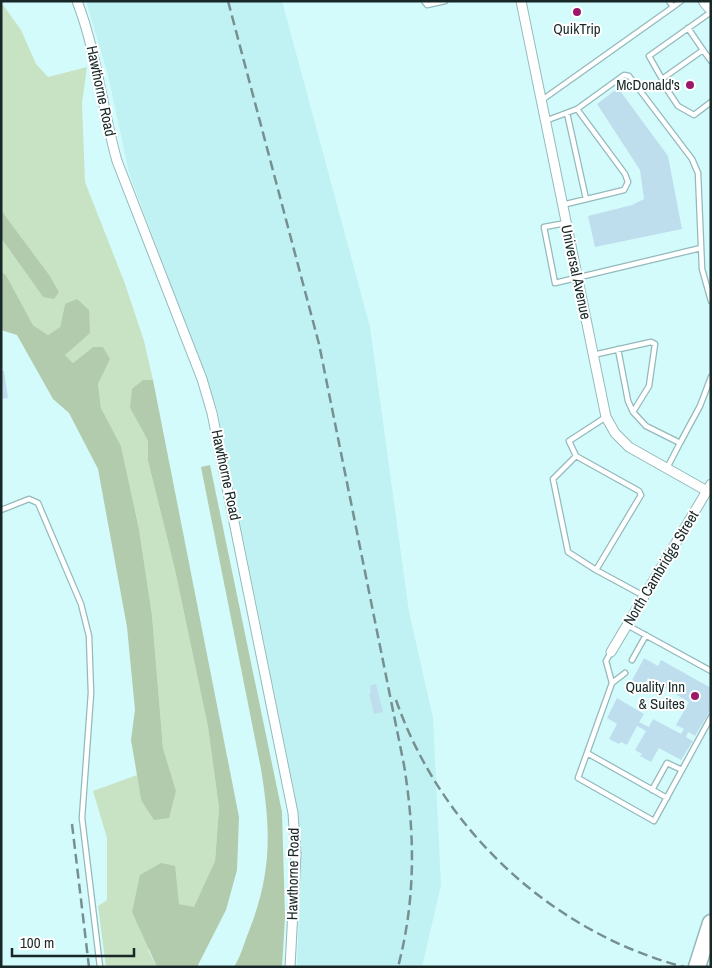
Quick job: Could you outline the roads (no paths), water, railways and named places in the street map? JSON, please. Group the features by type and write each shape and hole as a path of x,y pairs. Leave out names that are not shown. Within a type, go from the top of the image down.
{"highway":[{"path":"697,967 711,923"}],"main road":[{"path":"706,1 711,8"}],"street":[{"name":"Hawthorne Road","path":"77,1 90,38 108,131 117,161 202,379 221,451 293,813 296,854 290,967"},
{"name":"Universal Avenue","path":"521,1 606,417 615,433 628,447 666,468 709,487"},
{"name":"North Cambridge Street","path":"612,652 709,487"}],"lane":[{"path":"424,1 427,5 445,1"},
{"path":"669,1 673,7"},
{"path":"541,100 681,1"},
{"path":"711,12 650,53 649,58 678,106 694,115 711,102"},
{"path":"688,28 711,61"},
{"path":"662,78 703,50"},
{"path":"545,121 577,109 624,76 633,78 692,159 698,173 702,269 711,300"},
{"path":"562,205 624,190 628,182 626,174 577,109"},
{"path":"567,114 586,199"},
{"path":"566,222 544,227 555,282 702,248"},
{"path":"593,355 651,342 655,344 649,386 633,412"},
{"path":"618,349 628,401 633,412 646,426 680,443"},
{"path":"666,468 700,406 711,377"},
{"path":"596,570 641,495 639,491 576,456 569,441 606,417"},
{"path":"576,456 553,479 568,552 644,597"},
{"path":"1,510 29,499 38,503 86,619 91,675 82,818 100,967"},
{"path":"627,625 711,671"},
{"path":"632,660 646,635"},
{"path":"612,652 606,661 612,683"},
{"path":"625,673 612,683 578,778 654,821 711,717"},
{"path":"587,753 667,798"},
{"path":"652,790 667,763 682,770"}],"railway":[{"path":"228,1 319,344 404,765 408,790 412,866 408,916 398,967"},
{"path":"396,700 416,747 441,791 472,832 507,869 546,901 589,929 635,951 684,967"},
{"path":"72,824 89,967"}],"place":[{"name":"QuikTrip","path":"577,12"},
{"name":"McDonald's","path":"690,85"},
{"name":"Quality Inn & Suites","path":"695,696"}]}
